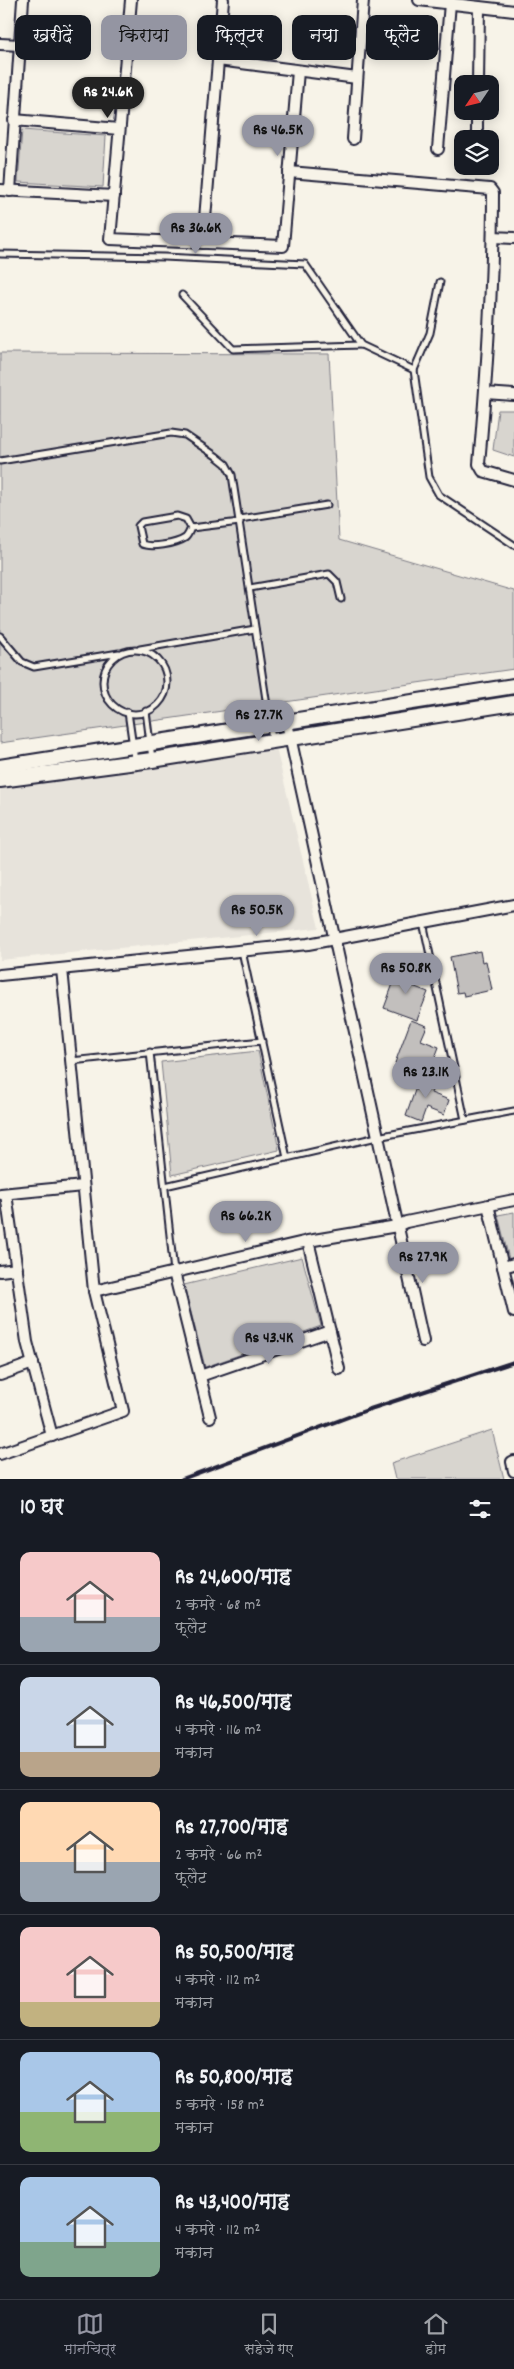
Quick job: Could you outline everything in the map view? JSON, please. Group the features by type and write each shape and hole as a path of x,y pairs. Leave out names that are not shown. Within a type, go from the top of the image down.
{"main road":[{"path":"0,767 150,745 514,686"},
{"path":"0,780 152,760 514,703"}],"street":[{"path":"22,15 23,0"},
{"path":"131,0 110,239 283,246 298,71"},
{"path":"221,15 222,0"},
{"path":"353,139 363,0"},
{"path":"419,0 514,10"},
{"path":"438,149 455,3"},
{"path":"478,75 479,6"},
{"path":"0,44 15,46"},
{"path":"19,60 14,120 5,190 114,196"},
{"path":"203,243 218,60 357,78"},
{"path":"14,120 120,129"},
{"path":"289,172 488,187 493,193 493,237 479,467 483,471 514,480"},
{"path":"493,237 514,238"},
{"path":"485,393 514,396"},
{"path":"287,723 423,1341"},
{"path":"0,975 308,944 514,905"},
{"path":"0,1454 123,1411 94,1291 62,969"},
{"path":"52,1436 27,1342 3,1194 83,1186"},
{"path":"94,1291 308,1241 397,1226 406,1222 514,1200"},
{"path":"488,1205 514,1312"},
{"path":"308,1241 339,1369"},
{"path":"503,1267 514,1264"},
{"path":"0,1271 16,1269"},
{"path":"174,1272 210,1417"},
{"path":"200,1376 330,1331"},
{"path":"0,1375 33,1363"},
{"path":"514,1461 512,1462 514,1471"}],"lane":[{"path":"0,254 164,257 305,264 361,345"},
{"path":"440,282 430,333 414,370 429,477 439,495 514,545"},
{"path":"182,296 233,349 361,345 414,370"},
{"path":"0,461 171,433 185,436 226,464 232,475 240,521 272,742"},
{"path":"191,528 327,505"},
{"path":"177,516 186,519 191,528 187,536 180,541 147,546 142,544 138,526 142,522 177,516"},
{"path":"250,588 329,574 338,582 341,599"},
{"path":"0,636 22,662 34,667 255,629"},
{"path":"122,653 113,659 106,668 104,689 115,706 128,712 146,711 160,701 165,692 166,672 154,656 143,651 133,650"},
{"path":"146,711 152,760"},
{"path":"128,712 135,762"},
{"path":"423,922 465,1120"},
{"path":"242,951 287,1158"},
{"path":"71,1061 262,1041"},
{"path":"150,1052 174,1272"},
{"path":"165,1186 378,1137 514,1111"}],"shaded area":[{"path":"22,130 106,136 103,187 18,182"},
{"path":"0,353 329,354 339,540 514,591 514,669 0,743"},
{"path":"498,410 514,410 514,457 493,450"},
{"path":"276,748 319,928 0,960 0,783"},
{"path":"258,1051 279,1150 172,1175 161,1062"},
{"path":"514,1212 514,1258 509,1259 498,1215"},
{"path":"302,1257 321,1326 205,1367 184,1285"},
{"path":"492,1430 504,1479 395,1479 391,1463"}],"building":[{"path":"480,951 482,962 486,961 492,990 464,996 463,992 457,993 450,957"},
{"path":"400,965 415,971 410,985 428,992 417,1020 384,1008"},
{"path":"411,1020 427,1026 421,1040 439,1047 428,1076 395,1063"},
{"path":"421,1073 437,1079 431,1093 449,1100 444,1115 426,1108 421,1122 406,1116"}],"railway":[{"path":"182,1479 367,1410 514,1362"}]}
